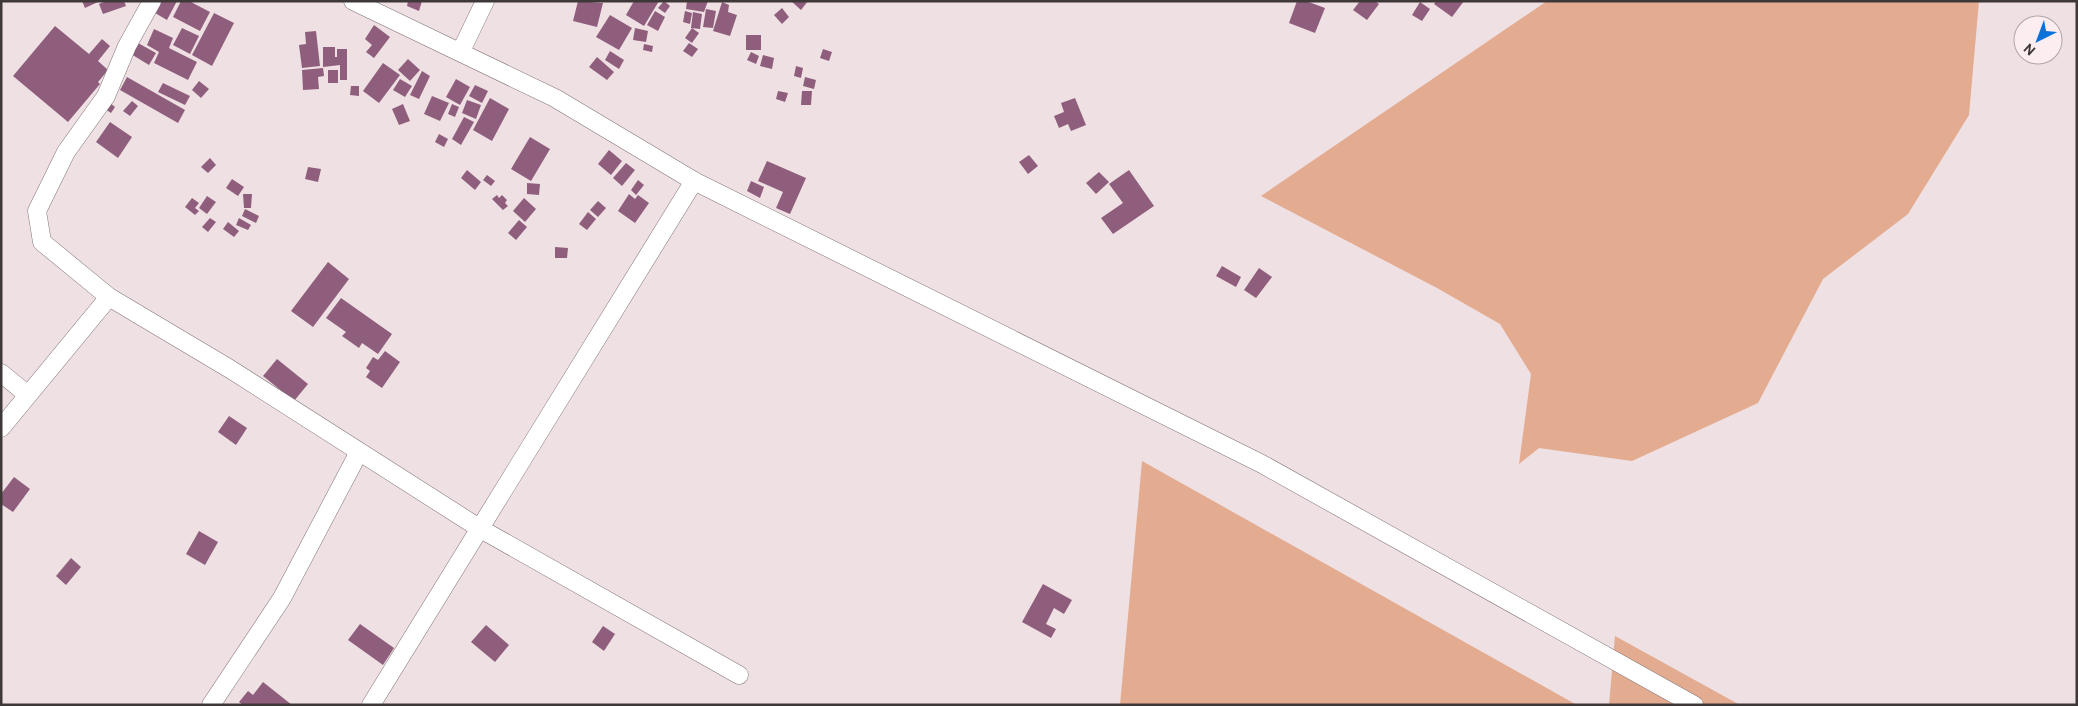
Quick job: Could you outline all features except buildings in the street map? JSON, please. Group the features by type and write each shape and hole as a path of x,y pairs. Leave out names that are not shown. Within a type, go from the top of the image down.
{"street":[{"path":"152,1 127,46 106,96 66,152 38,211 42,242 109,297 230,369 479,528 739,674"},
{"path":"354,1 555,98 694,181 1262,464 1694,705"},
{"path":"461,52 485,1"},
{"path":"371,705 694,181"},
{"path":"1,428 109,297"},
{"path":"1,373 28,395"},
{"path":"211,705 282,598 360,452"}],"shaded area":[{"path":"1547,1 1979,1 1969,115 1908,214 1823,279 1758,403 1632,461 1539,448 1519,464 1531,374 1500,324 1437,288 1261,196"},
{"path":"1142,461 1577,705 1120,705"},
{"path":"1615,636 1740,705 1609,705"}]}
